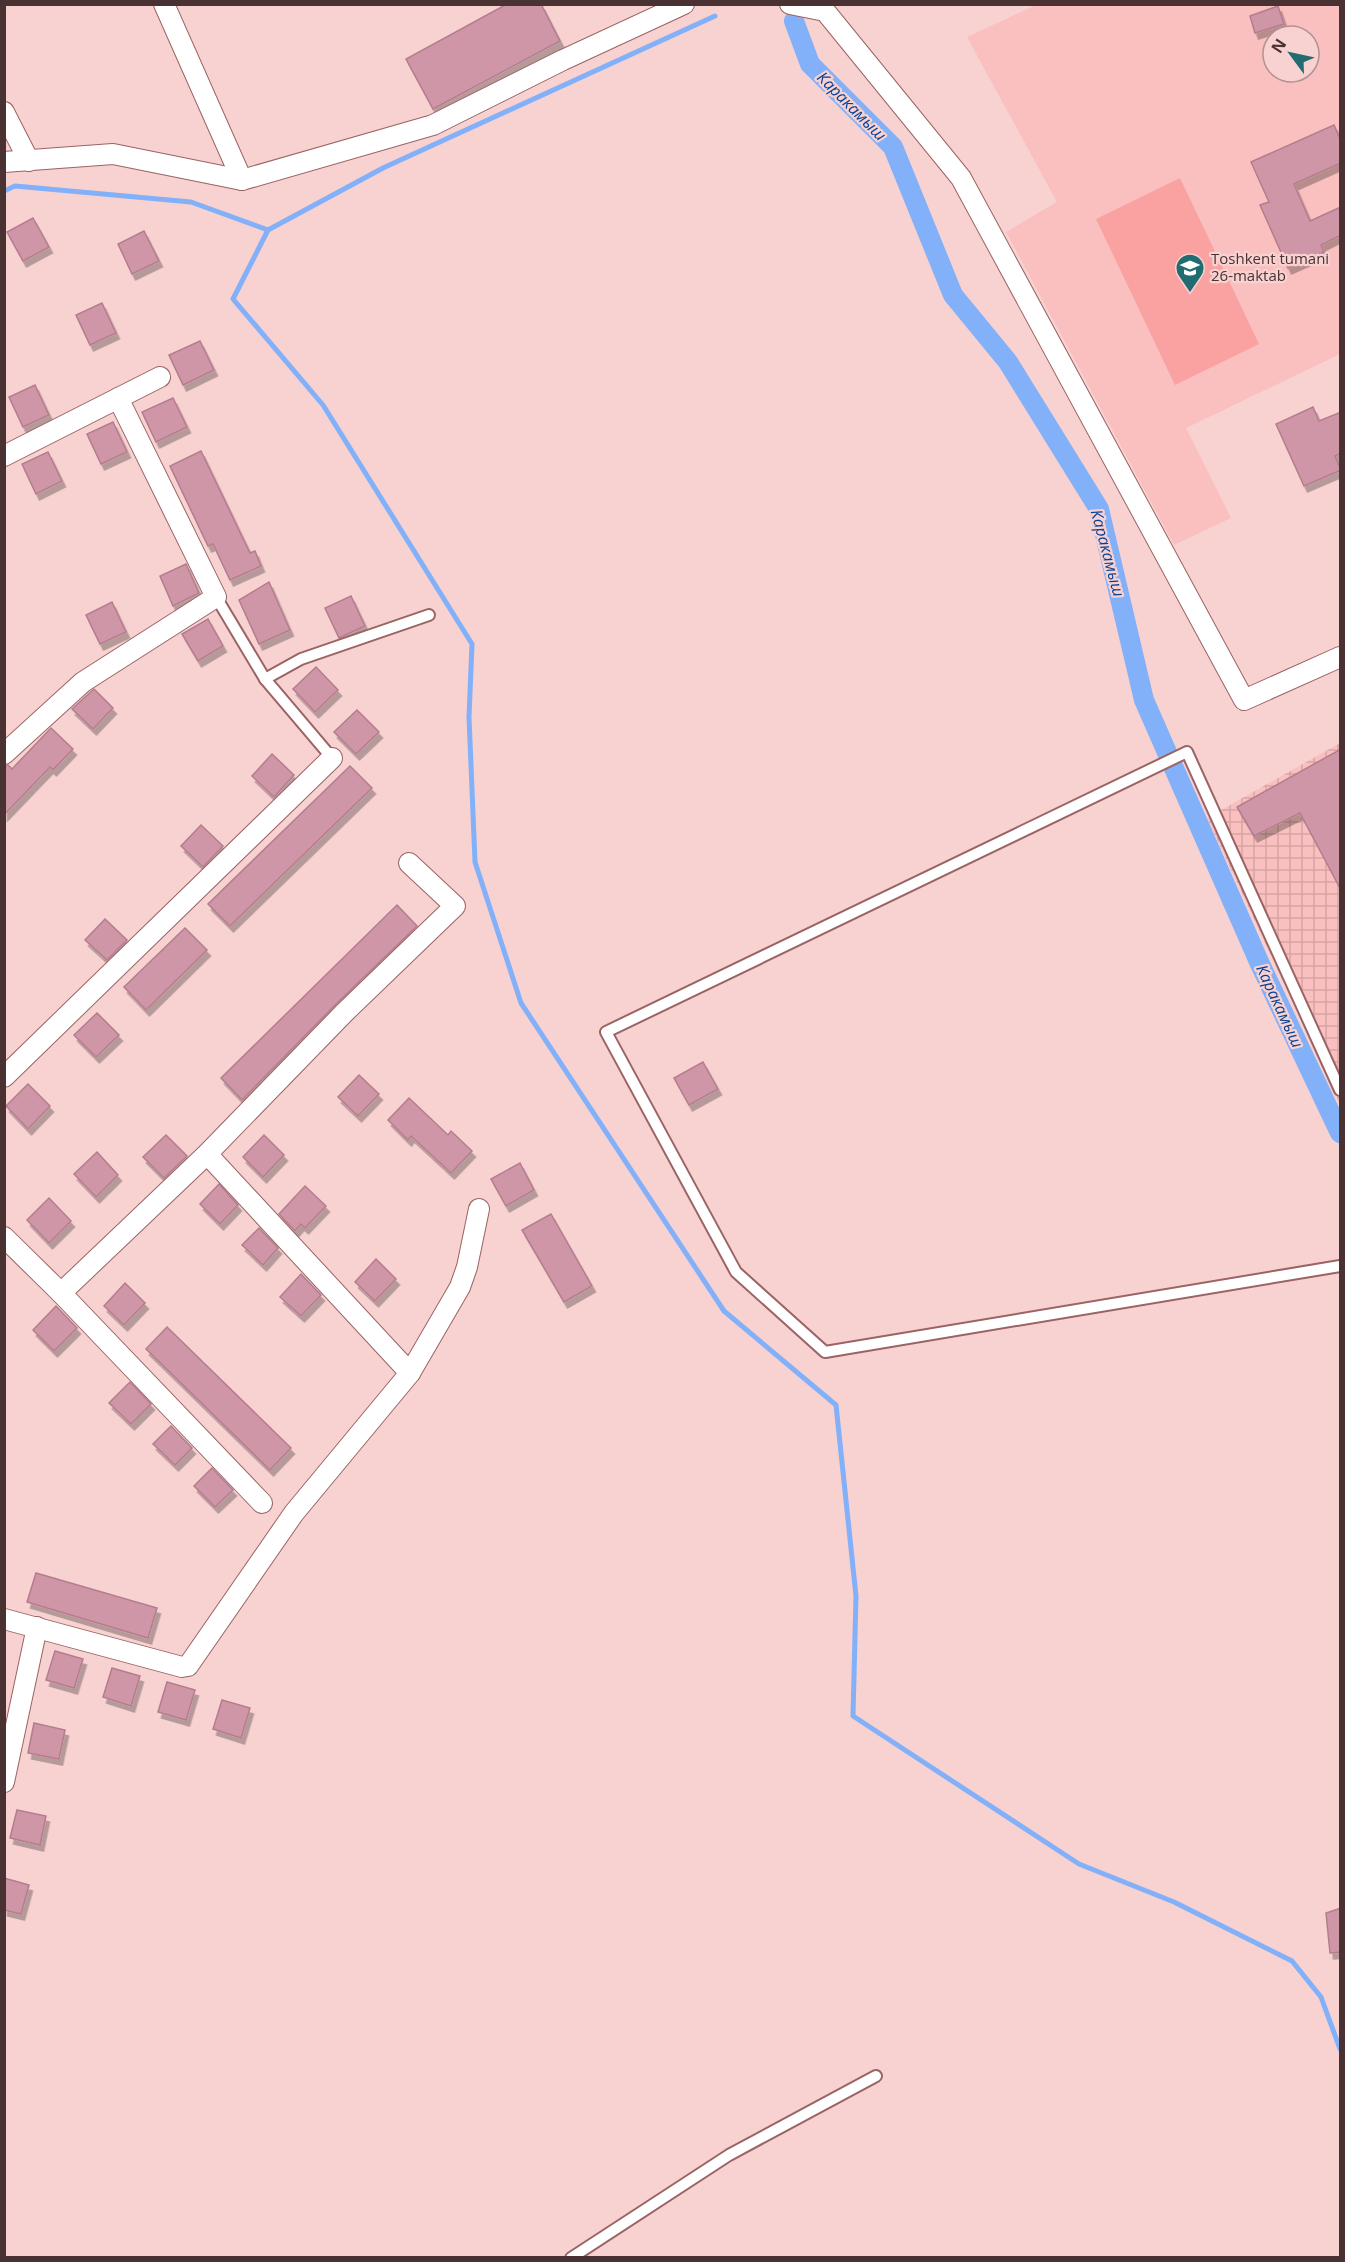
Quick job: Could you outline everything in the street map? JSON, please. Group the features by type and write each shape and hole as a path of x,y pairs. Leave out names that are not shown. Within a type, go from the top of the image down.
{"street":[{"path":"164,4 242,180"},
{"path":"4,162 114,154 242,180 433,125 563,60 684,4"},
{"path":"798,5 825,11 961,178 1244,700 1341,657"},
{"path":"4,112 29,161"},
{"path":"4,456 160,377"},
{"path":"4,754 82,682 216,597 118,398"},
{"path":"4,1077 332,758"},
{"path":"61,1293 207,1154 344,1013 455,906 410,863"},
{"path":"207,1154 410,1373"},
{"path":"4,1619 182,1667 188,1666 294,1513 410,1373 460,1287 467,1267 479,1209"},
{"path":"4,1237 61,1293 262,1503"},
{"path":"4,1782 37,1627"}],"lane":[{"path":"216,597 265,679 332,758"},
{"path":"265,679 301,659 429,615"},
{"path":"1341,1090 1187,752 606,1032 736,1272 825,1352 1341,1266"},
{"path":"571,2258 729,2155 876,2076"}],"shaded area":[{"name":"Toshkent tumani 26-maktab","path":"1036,5 1340,5 1340,354 1186,428 1231,518 1174,545 1006,232 1057,202 967,37"},
{"path":"1180,178 1259,344 1175,385 1096,219"},
{"path":"1340,743 1340,1104 1207,818"}],"building":[{"path":"507,4 541,4 560,41 433,109 406,59"},
{"path":"1278,6 1284,24 1261,24 1261,31 1255,33 1250,16"},
{"path":"1334,125 1341,141 1341,163 1294,184 1310,221 1341,207 1341,235 1321,245 1324,252 1288,268 1260,205 1269,202 1251,162"},
{"path":"33,218 49,247 23,261 7,232"},
{"path":"144,231 159,261 132,274 118,244"},
{"path":"102,303 116,333 90,345 76,315"},
{"path":"200,341 214,370 183,385 169,355"},
{"path":"35,385 49,415 23,427 9,397"},
{"path":"173,398 187,427 156,442 142,412"},
{"path":"1313,407 1319,421 1341,412 1341,453 1335,456 1341,470 1304,486 1276,424"},
{"path":"113,422 127,452 101,464 87,434"},
{"path":"201,451 250,553 255,551 261,566 230,580 213,544 208,546 170,466"},
{"path":"48,452 62,481 36,494 22,464"},
{"path":"186,564 199,593 173,606 160,576"},
{"path":"269,582 290,630 259,644 239,600"},
{"path":"351,596 365,626 339,638 325,608"},
{"path":"112,602 126,632 100,644 86,615"},
{"path":"208,619 223,646 198,661 182,634"},
{"path":"316,667 338,690 315,712 293,689"},
{"path":"94,689 113,708 93,729 72,709"},
{"path":"357,710 379,732 356,754 334,732"},
{"path":"51,728 73,749 53,770 50,767 4,815 4,766 8,765 12,769"},
{"path":"1341,749 1341,890 1300,813 1254,836 1237,807"},
{"path":"272,754 294,775 274,797 252,776"},
{"path":"350,766 372,788 230,926 208,904"},
{"path":"201,825 223,846 203,867 181,846"},
{"path":"397,905 417,926 242,1100 221,1078"},
{"path":"105,919 127,940 107,960 85,940"},
{"path":"185,928 207,950 146,1010 124,987"},
{"path":"97,1013 119,1035 96,1057 74,1035"},
{"path":"703,1062 718,1089 689,1105 674,1078"},
{"path":"359,1075 379,1094 358,1116 338,1097"},
{"path":"28,1084 50,1106 28,1129 6,1106"},
{"path":"409,1098 448,1135 451,1131 472,1151 451,1173 411,1136 408,1140 388,1120"},
{"path":"166,1135 187,1156 164,1178 143,1157"},
{"path":"264,1135 284,1155 263,1177 243,1157"},
{"path":"97,1152 118,1175 96,1197 74,1174"},
{"path":"520,1163 534,1190 506,1206 491,1179"},
{"path":"219,1184 238,1205 220,1224 200,1204"},
{"path":"305,1186 326,1206 305,1228 301,1224 295,1231 279,1214"},
{"path":"49,1198 71,1221 49,1243 27,1220"},
{"path":"551,1214 592,1286 564,1302 522,1230"},
{"path":"259,1228 278,1248 263,1265 242,1245"},
{"path":"376,1259 396,1279 375,1301 355,1282"},
{"path":"301,1274 321,1295 301,1316 280,1297"},
{"path":"125,1283 145,1303 124,1325 104,1306"},
{"path":"56,1306 77,1328 54,1351 33,1330"},
{"path":"167,1327 291,1448 270,1470 146,1349"},
{"path":"130,1382 151,1404 131,1424 109,1403"},
{"path":"171,1426 192,1448 175,1465 153,1444"},
{"path":"212,1468 233,1490 215,1507 194,1486"},
{"path":"36,1573 157,1608 148,1638 27,1602"},
{"path":"55,1651 83,1659 74,1688 46,1680"},
{"path":"112,1668 140,1676 131,1706 103,1697"},
{"path":"167,1682 195,1690 186,1720 158,1712"},
{"path":"222,1700 250,1708 241,1738 213,1729"},
{"path":"34,1723 65,1730 59,1759 28,1753"},
{"path":"17,1810 46,1816 40,1845 10,1838"},
{"path":"4,1878 29,1885 21,1914 4,1910"},
{"path":"1341,1908 1341,1952 1330,1953 1326,1913"}],"waterway":[{"path":"4,191 15,186 191,202 268,230 383,168 715,16"},
{"name":"Каракамыш","path":"794,21 810,64 893,147 953,295 1008,362 1099,509 1144,700 1260,964 1340,1133"},
{"path":"268,230 233,299 323,405 472,644 469,717 475,862 521,1003 724,1311 836,1405 856,1596 853,1716 1079,1864 1174,1902 1292,1961 1321,1997 1340,2049"}],"place":[{"name":"Toshkent tumani 26-maktab","path":"1190,294"}]}
